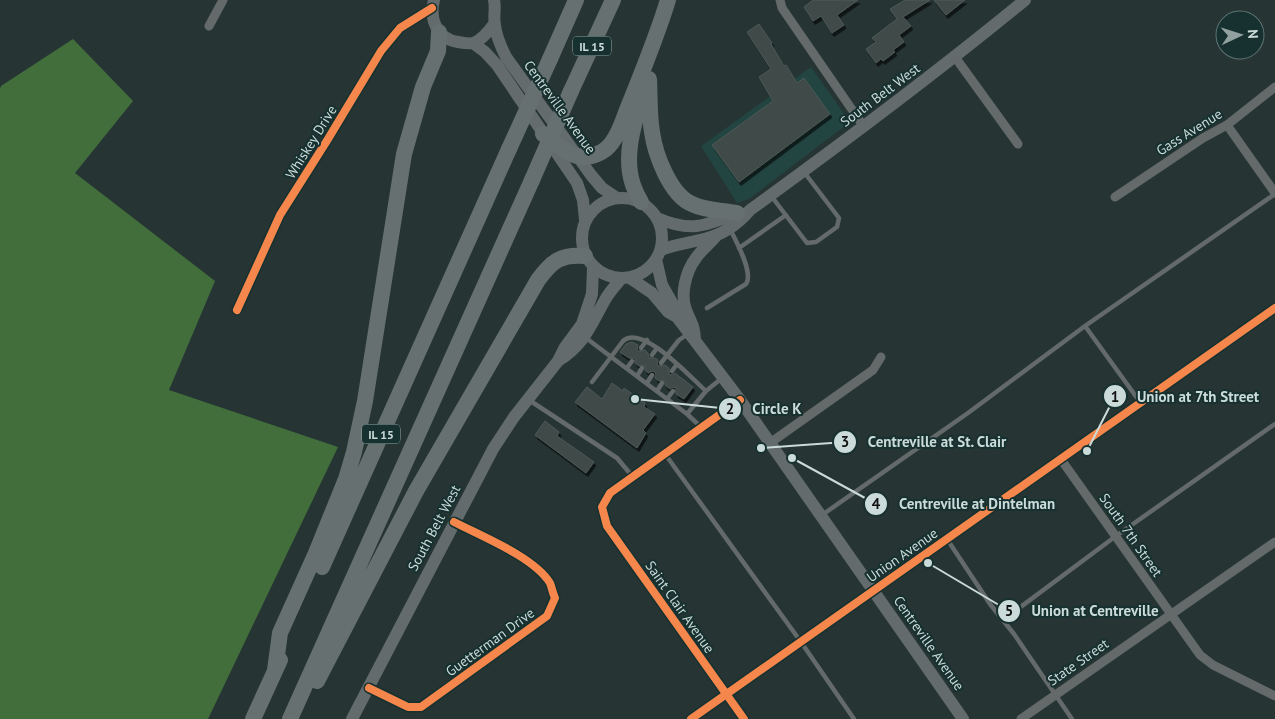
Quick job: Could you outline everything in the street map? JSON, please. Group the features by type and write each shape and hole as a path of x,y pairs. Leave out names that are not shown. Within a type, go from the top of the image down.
{"highway":[{"name":"IL 15","path":"253,719 576,0"},
{"name":"IL 15","path":"290,719 613,0"},
{"path":"543,134 554,140 564,151 577,156 587,158 607,149 613,141 668,0"},
{"path":"641,202 633,185 628,155 637,112 660,50 661,22"},
{"path":"275,670 280,634 346,480 354,452 366,392 404,154 423,87 438,51 437,28"},
{"path":"649,79 652,134 658,156 677,193 690,204 735,217"},
{"path":"298,701 319,680 416,491 538,280 552,263 562,257 569,255 589,262"}],"main road":[{"name":"Centreville Avenue","path":"494,0 496,12 494,24 499,43 506,57 602,188 617,198"},
{"name":"South Belt West","path":"558,360 572,352 584,337 606,298 626,278 644,272 658,254 679,243 704,239 718,234 735,217 771,195 864,127 1025,0"},
{"path":"433,4 437,28 454,42 473,43 485,36 494,24"},
{"name":"Centreville Avenue","path":"473,43 497,65 577,183 583,200 585,220"},
{"path":"585,220 594,209 604,202 617,198 629,198 641,202"},
{"name":"South Belt West","path":"641,202 650,208 657,218 674,225 686,227 704,226 735,217"},
{"path":"657,218 662,233 658,254"},
{"name":"South Belt West","path":"352,719 493,450 514,417 558,360 582,324 592,294 589,262 581,236 585,220"},
{"path":"692,338 692,321 686,310 685,302 687,274 696,258 718,234"},
{"name":"Centreville Avenue","path":"658,254 662,285 674,306 677,317 740,400 963,719"},
{"path":"589,262 606,275 626,278"},
{"name":"Centreville Avenue","path":"626,278 652,293 668,312 677,317"}],"street":[{"path":"210,26 222,0"},
{"path":"780,0 782,8 864,127"},
{"name":"Whiskey Drive","path":"238,310 280,214 381,51 400,28 417,18 433,4"},
{"path":"417,18 426,19 437,28"},
{"path":"955,57 1018,144"},
{"name":"Gass Avenue","path":"1115,197 1203,138 1228,125 1275,88"},
{"path":"1228,125 1275,193"},
{"name":"Union Avenue","path":"691,719 1275,308"},
{"path":"770,443 872,370 881,357"},
{"path":"633,477 740,400"},
{"name":"South 7th Street","path":"1060,458 1170,615 1205,660 1275,696"},
{"name":"Saint Clair Avenue","path":"633,477 610,492 602,507 607,526 744,719"},
{"name":"Guetterman Drive","path":"368,688 408,706 421,707 547,616 555,598 550,583 535,567 509,550 454,522"},
{"name":"State Street","path":"1021,719 1275,542"}],"lane":[{"path":"771,195 807,243 816,242 837,227 839,218 803,171"},
{"path":"821,516 968,413 1085,326 1275,193"},
{"path":"739,248 786,216"},
{"path":"707,308 746,284 749,280 739,248 735,217"},
{"path":"1085,326 1140,402"},
{"path":"592,382 626,337 632,336 647,340 706,390"},
{"path":"584,337 667,398 702,428"},
{"path":"662,363 679,340 692,338"},
{"path":"642,348 647,340"},
{"path":"652,355 657,348"},
{"path":"627,368 632,361"},
{"path":"672,370 676,364"},
{"path":"637,376 642,368"},
{"path":"682,378 686,373"},
{"path":"647,383 652,376"},
{"path":"687,414 706,390 723,378"},
{"path":"657,391 662,383"},
{"path":"667,398 673,391"},
{"path":"528,400 617,458 633,477"},
{"path":"1003,620 1116,536 1275,424"},
{"path":"665,454 801,642 854,719"},
{"path":"947,539 1072,719"}],"shaded area":[{"path":"811,67 850,122 749,199 737,203 701,146"}],"green space":[{"path":"73,39 133,101 75,173 215,281 169,390 338,447 208,719 0,719 0,89 1,86"}],"building":[{"path":"813,0 858,0 837,15 844,25 832,33 821,16 813,21 804,7"},
{"path":"905,0 930,0 903,17 911,26 899,35 904,42 883,61 881,59 876,63 866,49 876,42 872,38 897,19 890,9"},
{"path":"934,0 965,0 946,15"},
{"path":"759,24 784,66 786,65 797,83 804,78 830,114 739,182 712,145 773,101 759,77 771,69 747,32"},
{"path":"632,342 638,345 637,349 639,351 645,350 649,358 658,360 657,364 659,366 665,365 669,368 669,374 675,373 693,387 684,399 676,394 676,388 670,389 665,385 665,380 659,381 655,378 655,372 648,373 645,370 645,365 639,366 635,363 635,358 629,358 620,352 626,344"},
{"path":"612,383 623,391 624,388 645,403 644,407 655,414 643,430 646,433 637,448 575,402 587,387 602,399"},
{"path":"545,421 559,432 557,436 594,462 586,473 535,435"}],"cycle path":[{"path":"237,310 280,215 381,51 400,28 432,8"},
{"path":"691,719 1275,308"},
{"path":"740,400 610,493 602,507 607,526 744,719"},
{"path":"369,688 408,707 421,707 547,616 555,598 550,583 542,573 520,556 454,522"}],"place":[{"name":"Circle K","path":"635,399"},
{"name":"Centreville at St. Clair","path":"761,448"},
{"name":"Union at 7th Street","path":"1087,451"},
{"name":"Centreville at Dintelman","path":"792,458"},
{"name":"Union at Centreville","path":"928,563"}]}
